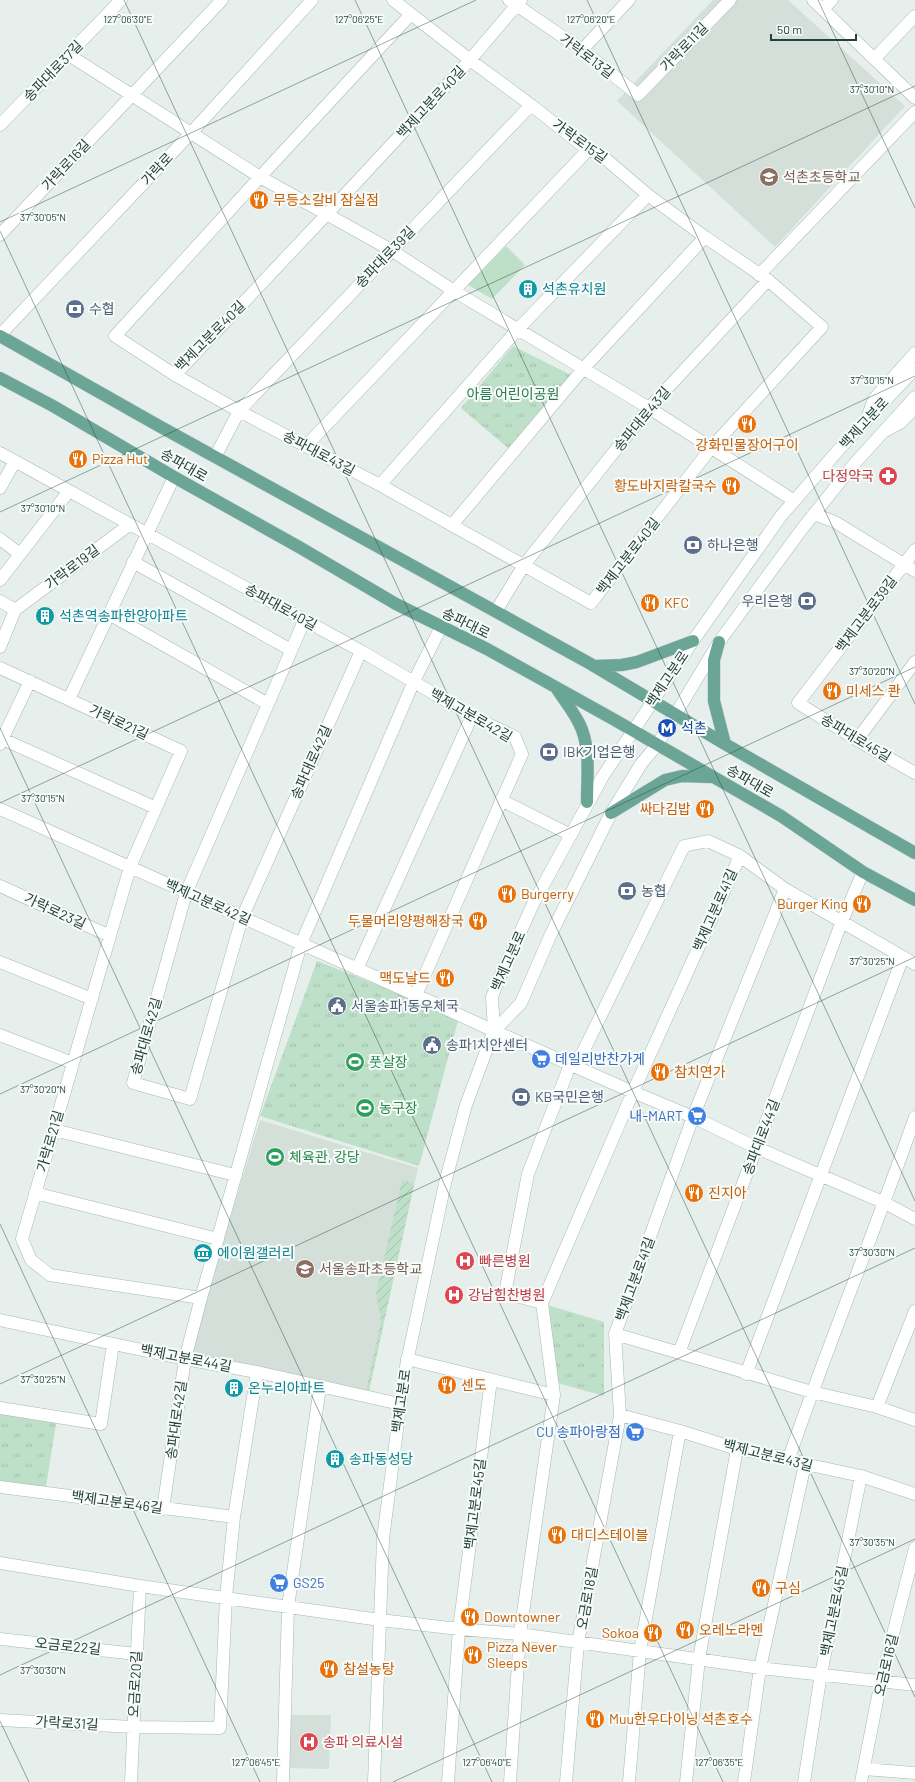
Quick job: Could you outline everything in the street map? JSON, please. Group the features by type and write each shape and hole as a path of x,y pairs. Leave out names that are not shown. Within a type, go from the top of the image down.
{"main road":[{"name":"송파대로","path":"0,335 215,457 595,666 725,744 915,852"},
{"name":"송파대로","path":"0,378 53,406 174,477 300,547 396,604 441,628 487,649 714,777 781,816 864,872 915,900"},
{"path":"595,666 622,665 637,662 693,641"},
{"path":"719,642 714,660 714,701 725,744"},
{"path":"556,688 579,723 585,741 587,757 587,802"},
{"path":"611,813 665,780 682,776 714,777"}],"street":[{"name":"송파대로37길","path":"0,125 121,0"},
{"name":"가락로16길","path":"0,235 222,0"},
{"name":"가락로","path":"0,335 191,133 312,0"},
{"name":"가락로15길","path":"393,0 588,150 600,154 648,195 763,278"},
{"path":"582,50 629,0"},
{"name":"가락로11길","path":"638,95 730,0"},
{"path":"813,0 915,98"},
{"path":"823,9 832,0"},
{"name":"가락로13길","path":"470,60 515,2 582,50 638,95"},
{"name":"백제고분로40길","path":"411,14 115,336 175,375 470,60"},
{"path":"875,58 915,16"},
{"path":"69,55 260,177 391,250 454,292 649,408 793,500"},
{"name":"송파대로39길","path":"215,457 239,412 391,250 531,105"},
{"name":"송파대로43길","path":"496,611 524,565 649,408 763,278 915,112"},
{"path":"306,446 588,150"},
{"path":"380,485 518,329 648,195"},
{"path":"452,525 583,369 705,237"},
{"name":"백제고분로40길","path":"524,565 591,603 711,448 822,327 763,278"},
{"path":"865,422 874,399 915,353"},
{"name":"백제고분로","path":"494,1032 492,997 498,981 534,902 602,776 693,641 793,500 915,369"},
{"path":"175,375 239,412"},
{"name":"백제고분로","path":"374,1782 383,1539 407,1359 451,1162 466,1105 494,1032 521,1002 551,934 611,813 642,764 657,745 719,642 814,514 855,463 915,397"},
{"path":"881,434 900,423 915,408"},
{"name":"송파대로43길","path":"239,412 380,485 524,565"},
{"name":"송파대로40길","path":"0,453 129,525 148,533 414,682"},
{"path":"0,488 15,461"},
{"path":"69,699 174,477"},
{"path":"0,580 69,491"},
{"name":"백제고분로39길","path":"814,514 835,522 915,571"},
{"name":"가락로19길","path":"15,610 129,525"},
{"path":"0,539 20,554"},
{"name":"백제고분로39길","path":"798,703 915,550"},
{"path":"133,562 291,650"},
{"path":"0,601 15,610 0,647"},
{"path":"109,614 268,704"},
{"name":"송파대로42길","path":"304,621 186,892 133,1083 190,1099 242,918 361,651"},
{"name":"송파대로42길","path":"163,1509 185,1359 301,944 414,682 441,628"},
{"path":"857,740 915,662"},
{"name":"가락로21길","path":"0,668 181,751 130,867 22,1239 30,1260 50,1275 201,1298"},
{"path":"30,681 1,740 156,808"},
{"name":"백제고분로42길","path":"414,682 472,716 515,737 522,754 416,995"},
{"name":"송파대로45길","path":"798,703 857,740 915,773"},
{"path":"357,969 472,716"},
{"path":"501,800 571,835"},
{"name":"백제고분로42길","path":"0,809 416,995 494,1032"},
{"name":"백제고분로41길","path":"708,841 740,856 632,1092 542,1303 505,1293 528,1174 570,1065 582,1054 684,846 708,841"},
{"path":"740,856 785,889 915,964"},
{"name":"송파대로44길","path":"679,1353 842,921 864,872"},
{"name":"가락로23길","path":"0,886 110,936"},
{"name":"백제고분로41길","path":"785,889 693,1117 614,1334 746,1374 812,1392 877,1407 915,1420"},
{"path":"746,1374 903,957"},
{"path":"0,962 92,999"},
{"path":"494,1032 693,1117 757,1148 822,1175 915,1219"},
{"path":"0,1035 73,1063"},
{"path":"789,1458 812,1392 885,1204 915,1117"},
{"path":"54,1130 236,1175"},
{"path":"35,1193 218,1239"},
{"path":"510,1782 520,1634 554,1395 542,1303"},
{"path":"877,1407 915,1311"},
{"name":"백제고분로44길","path":"0,1320 185,1359 257,1372 400,1404"},
{"name":"오금로18길","path":"566,1782 578,1643 620,1416 614,1334"},
{"path":"0,1408 101,1424 113,1344"},
{"path":"407,1359 554,1395"},
{"path":"133,1726 220,1728 226,1597 234,1518 257,1372"},
{"name":"백제고분로45길","path":"448,1782 459,1629 491,1380"},
{"path":"283,1782 288,1607 320,1387"},
{"name":"백제고분로43길","path":"620,1416 680,1431 737,1449 789,1458 805,1464 861,1476 915,1494"},
{"path":"629,1782 640,1651 680,1431"},
{"path":"686,1782 699,1659 737,1449"},
{"path":"744,1782 760,1668 805,1464"},
{"name":"백제고분로45길","path":"804,1782 821,1674 861,1476"},
{"name":"백제고분로46길","path":"0,1487 234,1518"},
{"name":"오금로16길","path":"861,1782 881,1681 915,1548"},
{"path":"0,1563 140,1586 380,1620"},
{"name":"오금로20길","path":"131,1782 140,1586"},
{"name":"백제고분로45길","path":"380,1620 520,1634 760,1668 915,1685"},
{"name":"오금로22길","path":"0,1639 136,1654"},
{"name":"가락로31길","path":"0,1720 133,1726"},
{"path":"864,1769 915,1773"}],"shaded area":[{"name":"석촌초등학교","path":"713,0 788,0 905,106 775,247 617,101"},
{"name":"서울송파초등학교","path":"260,1120 418,1168 369,1391 189,1354"},
{"name":"송파 의료시설","path":"289,1715 331,1715 329,1769 288,1768"}],"green space":[{"path":"506,246 525,265 492,299 468,285"},
{"name":"아름 어린이공원","path":"513,346 571,375 508,448 461,408"},
{"path":"317,961 459,1017 419,1166 260,1116"},
{"path":"402,1180 414,1184 369,1391 366,1391 381,1321 376,1294"},
{"path":"544,1304 604,1322 604,1396 554,1382"},
{"path":"0,1408 57,1417 45,1493 0,1487"}],"place":[{"name":"석촌초등학교","path":"769,177"},
{"name":"무등소갈비 잠실점","path":"259,200"},
{"name":"석촌유치원","path":"528,289"},
{"name":"수협","path":"75,309"},
{"name":"강화민물장어구이","path":"747,424"},
{"name":"Pizza Hut","path":"78,459"},
{"name":"다정약국","path":"888,476"},
{"name":"황도바지락칼국수","path":"731,486"},
{"name":"하나은행","path":"693,545"},
{"name":"우리은행","path":"807,601"},
{"name":"KFC","path":"650,603"},
{"name":"석촌역송파한양아파트","path":"45,616"},
{"name":"미세스 콴","path":"832,691"},
{"name":"석촌","path":"667,728"},
{"name":"IBK기업은행","path":"549,752"},
{"name":"싸다김밥","path":"705,809"},
{"name":"농협","path":"627,891"},
{"name":"Burgerry","path":"507,894"},
{"name":"Burger King","path":"862,904"},
{"name":"두물머리양평해장국","path":"478,921"},
{"name":"맥도날드","path":"445,978"},
{"name":"서울송파1동우체국","path":"337,1006"},
{"name":"송파1치안센터","path":"432,1045"},
{"name":"데일리반찬가게","path":"541,1059"},
{"name":"풋살장","path":"355,1062"},
{"name":"참치연가","path":"660,1072"},
{"name":"KB국민은행","path":"521,1097"},
{"name":"농구장","path":"365,1108"},
{"name":"내-MART","path":"697,1116"},
{"name":"체육관, 강당","path":"275,1157"},
{"name":"진지아","path":"694,1193"},
{"name":"에이원갤러리","path":"203,1253"},
{"name":"빠른병원","path":"465,1261"},
{"name":"서울송파초등학교","path":"305,1269"},
{"name":"강남힘찬병원","path":"454,1295"},
{"name":"센도","path":"447,1385"},
{"name":"온누리아파트","path":"234,1388"},
{"name":"CU 송파아랑점","path":"635,1432"},
{"name":"송파동성당","path":"335,1459"},
{"name":"대디스테이블","path":"557,1535"},
{"name":"GS25","path":"279,1583"},
{"name":"구심","path":"761,1588"},
{"name":"Downtowner","path":"470,1617"},
{"name":"오레노라멘","path":"685,1630"},
{"name":"Sokoa","path":"653,1633"},
{"name":"Pizza Never Sleeps","path":"473,1655"},
{"name":"참설농탕","path":"329,1669"},
{"name":"Muu한우다이닝 석촌호수","path":"595,1719"},
{"name":"송파 의료시설","path":"309,1742"}]}
